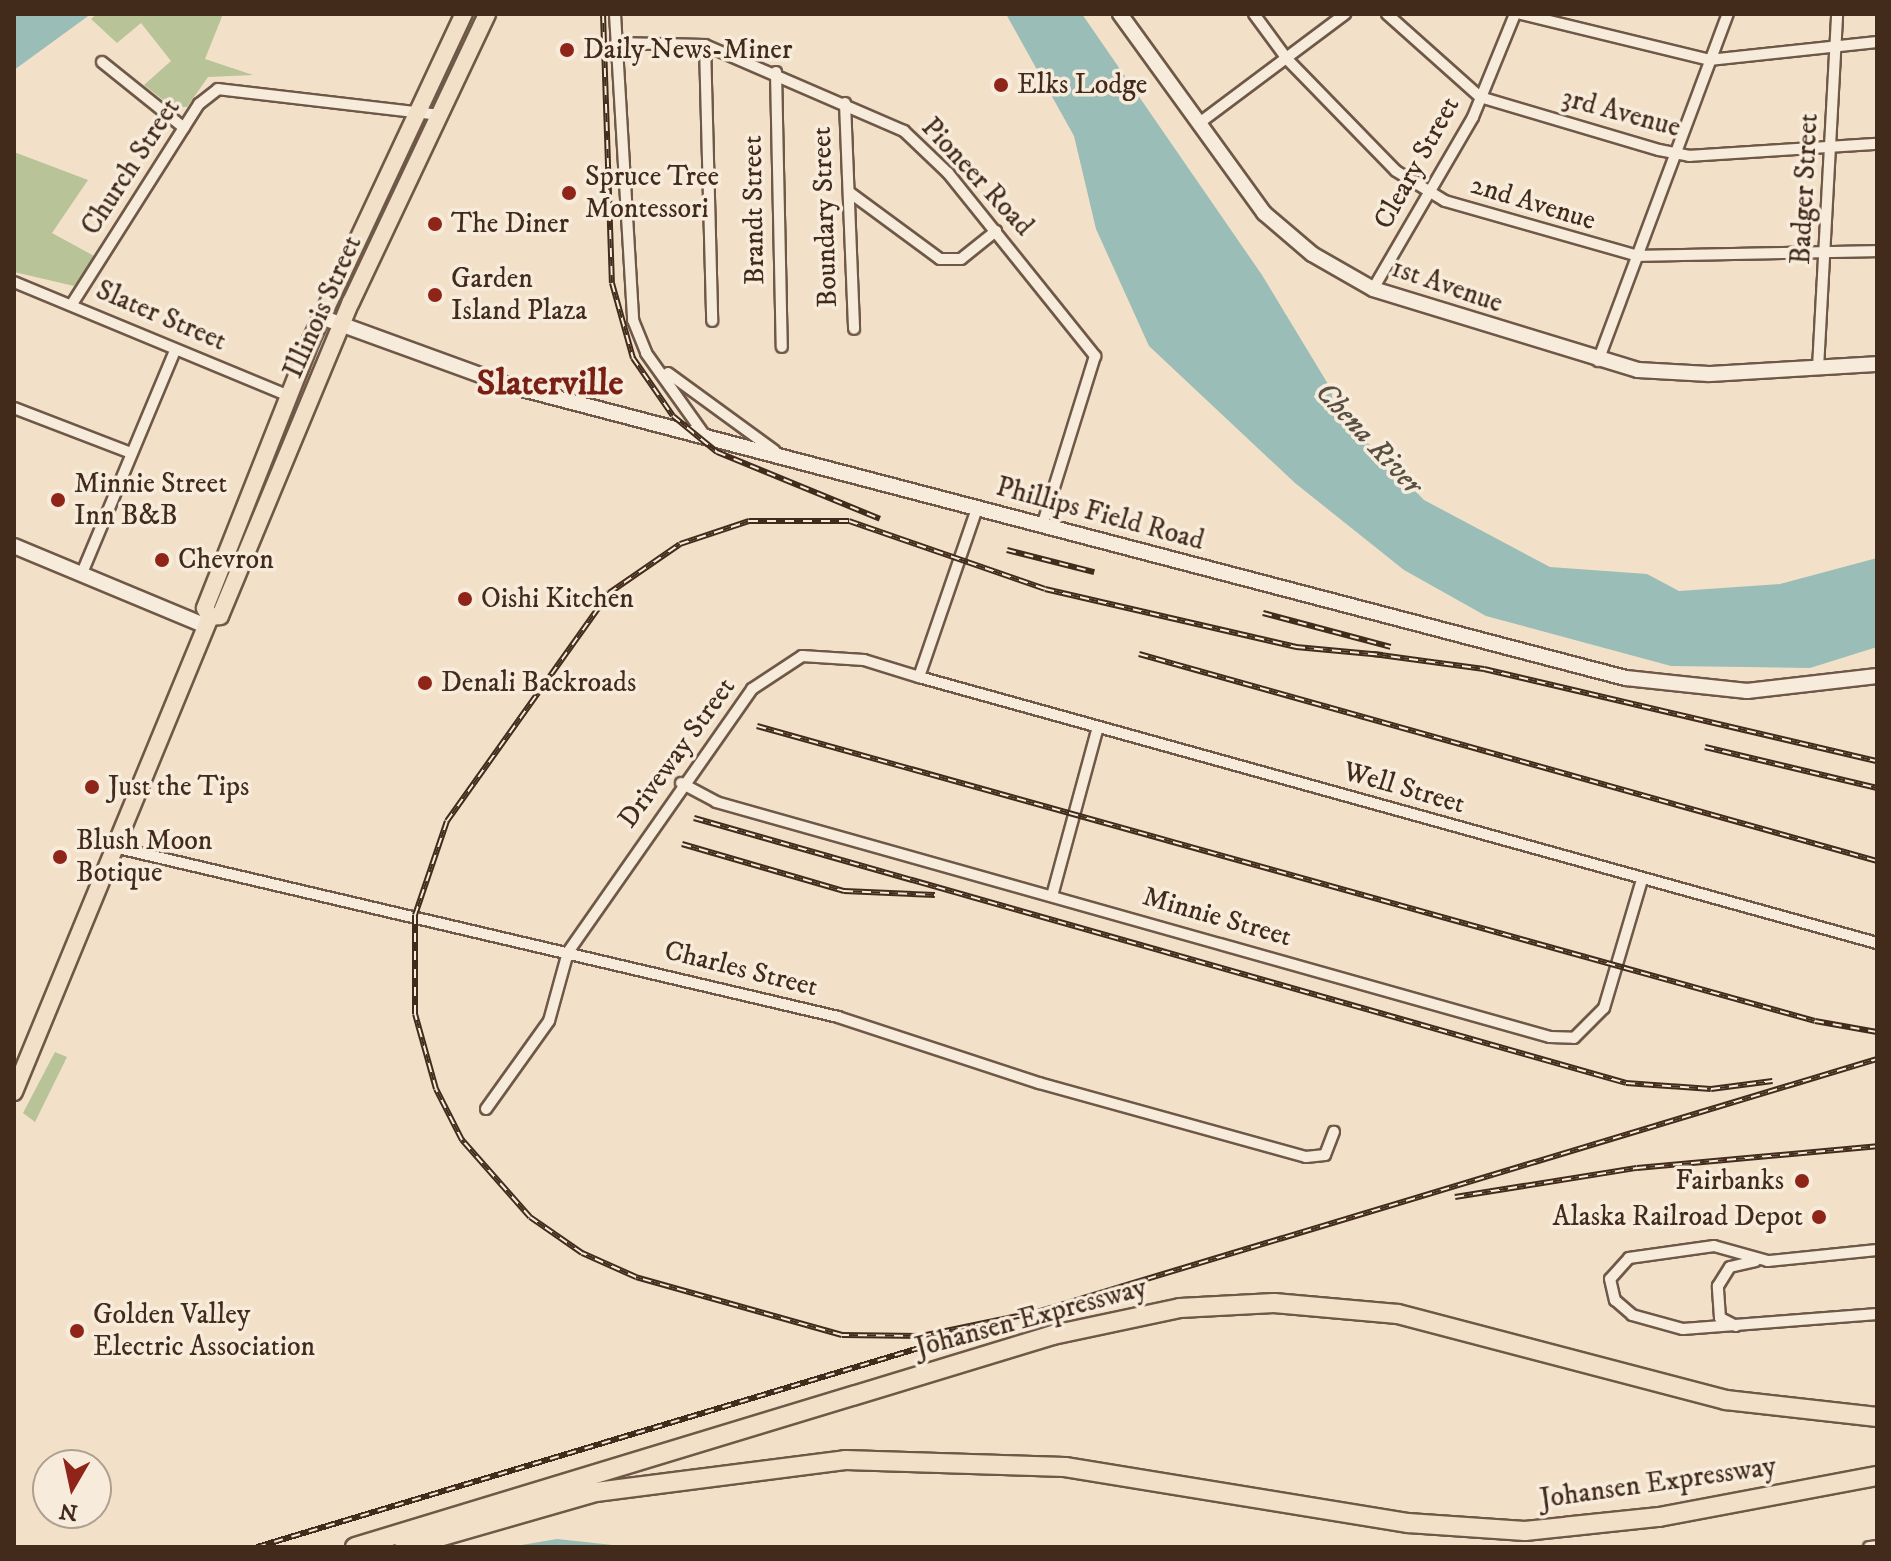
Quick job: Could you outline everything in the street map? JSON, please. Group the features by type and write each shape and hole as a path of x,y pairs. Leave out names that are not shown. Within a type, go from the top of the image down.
{"highway":[{"name":"Johansen Expressway","path":"355,1547 391,1532 1066,1331 1180,1308 1274,1303 1398,1314 1726,1400 1877,1417"},
{"name":"Johansen Expressway","path":"404,1547 596,1492 845,1460 1065,1467 1408,1523 1511,1530 1620,1523 1877,1476"},
{"path":"346,1547 391,1532"}],"main road":[{"name":"Illinois Street","path":"14,1092 208,622 205,608 321,317 464,14"},
{"name":"Illinois Street","path":"208,622 220,616 340,327 487,14"}],"street":[{"path":"615,14 626,288 646,353 708,439"},
{"name":"1st Avenue","path":"1120,14 1264,213 1312,254 1373,289 1598,361 1709,374 1877,364"},
{"name":"2nd Avenue","path":"1254,14 1287,59 1396,171 1430,194 1638,256 1877,251"},
{"path":"1198,124 1345,14"},
{"name":"3rd Avenue","path":"1387,14 1480,97 1676,154 1831,150 1877,144"},
{"path":"1518,14 1709,60 1877,42"},
{"name":"Cleary Street","path":"1373,289 1430,194 1518,14"},
{"path":"1598,361 1728,14"},
{"name":"Badger Street","path":"1818,368 1837,14"},
{"name":"Pioneer Road","path":"616,43 705,45 776,72 904,131 996,231 1095,356 1042,526"},
{"path":"705,45 712,321"},
{"path":"102,62 184,128"},
{"name":"Brandt Street","path":"776,72 782,347"},
{"name":"Church Street","path":"72,304 208,94 233,87 441,115"},
{"name":"Boundary Street","path":"845,103 854,329"},
{"path":"849,192 940,259 961,259 996,231"},
{"name":"Slater Street","path":"14,282 289,396"},
{"name":"Phillips Field Road","path":"321,317 340,327 511,386 1650,682 1776,690 1877,676"},
{"path":"82,573 175,351"},
{"path":"646,353 792,460"},
{"path":"14,408 131,453"},
{"path":"919,677 977,509"},
{"path":"14,546 208,622"},
{"name":"Driveway Street","path":"486,1109 549,1021 568,952 681,783 752,689 802,656 864,660 919,677"},
{"name":"Well Street","path":"919,677 1877,943"},
{"path":"1052,896 1098,727"},
{"name":"Minnie Street","path":"681,783 716,802 1524,1031 1574,1038 1604,1008 1642,880"},
{"name":"Charles Street","path":"114,847 838,1017 1039,1083 1306,1157 1325,1155 1334,1132"},
{"path":"1757,1260 1714,1246 1640,1255 1618,1264 1610,1279 1615,1300 1632,1315 1683,1329 1744,1328 1877,1314"},
{"path":"1744,1328 1720,1318 1718,1286 1730,1267 1757,1260 1877,1250"},
{"path":"1869,1547 1877,1546"}],"green space":[{"path":"97,14 223,14 205,59 253,75 208,77 187,107 172,107 144,85 171,61 141,23 117,43 91,19"},
{"path":"14,152 88,180 52,233 96,257 74,286 14,272"},
{"path":"55,1052 67,1057 35,1122 23,1113"}],"water":[{"path":"14,14 91,14 14,70"},
{"path":"1006,14 1082,14 1262,275 1331,389 1334,409 1424,500 1550,567 1647,574 1679,591 1780,584 1877,558 1877,647 1810,668 1671,666 1486,616 1404,570 1295,483 1149,346 1096,229 1074,136"},
{"path":"557,1539 622,1546 625,1547 510,1547"}],"railway":[{"path":"603,14 612,283 633,358 673,416 717,452 880,519"},
{"path":"1037,1312 921,1336 842,1335 636,1277 582,1253 530,1217 462,1140 436,1089 415,1014 415,915 447,821 609,593 680,544 749,521 849,521 1045,589 1296,647 1383,655"},
{"path":"1007,550 1094,572"},
{"path":"1263,613 1391,647"},
{"path":"1139,654 1877,861"},
{"path":"1373,654 1484,669 1877,761"},
{"path":"757,726 1815,1021 1877,1032"},
{"path":"1705,747 1877,788"},
{"path":"694,818 1626,1083 1711,1089 1772,1081"},
{"path":"682,844 844,891 935,895"},
{"path":"1027,1315 1877,1059"},
{"path":"1455,1197 1637,1168 1877,1146"},
{"path":"257,1547 939,1342"}],"place":[{"name":"Daily News-Miner","path":"567,50"},
{"name":"Elks Lodge","path":"1001,85"},
{"name":"Spruce Tree Montessori","path":"569,193"},
{"name":"The Diner","path":"435,224"},
{"name":"Garden Island Plaza","path":"435,295"},
{"name":"Minnie Street Inn B&B","path":"58,500"},
{"name":"Chevron","path":"162,560"},
{"name":"Oishi Kitchen","path":"465,599"},
{"name":"Denali Backroads","path":"425,683"},
{"name":"Just the Tips","path":"92,787"},
{"name":"Blush Moon Botique","path":"60,857"},
{"name":"Fairbanks","path":"1802,1181"},
{"name":"Alaska Railroad Depot","path":"1819,1217"},
{"name":"Golden Valley Electric Association","path":"77,1331"}],"district":[{"name":"Slaterville","path":"550,384"}],"water label":[{"name":"Chena River","path":"1368,439"}]}
